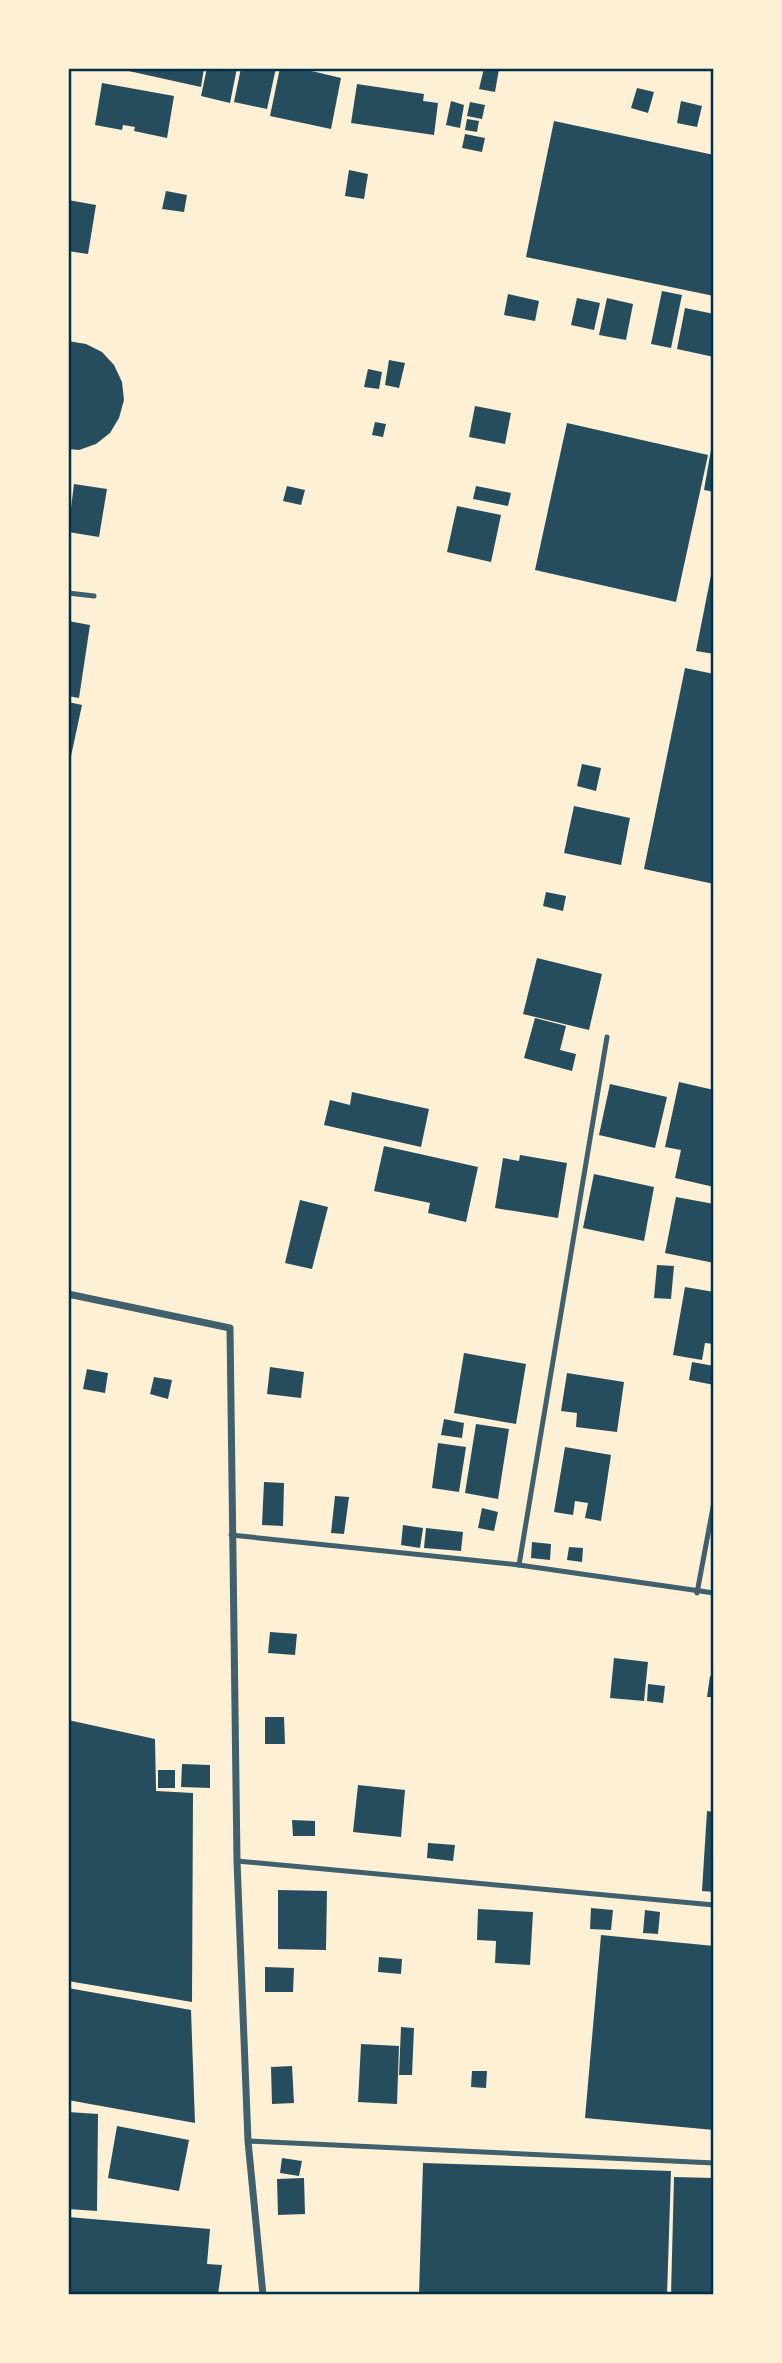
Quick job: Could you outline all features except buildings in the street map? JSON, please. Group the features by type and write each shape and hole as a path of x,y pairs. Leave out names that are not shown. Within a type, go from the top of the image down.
{"street":[{"path":"68,1294 230,1328 237,1861 248,2141 263,2295"}],"lane":[{"path":"68,593 94,596"},
{"path":"519,1565 607,1037"},
{"path":"697,1592 714,1502"},
{"path":"231,1535 519,1565 714,1593"},
{"path":"237,1861 714,1905"},
{"path":"248,2141 714,2163"}]}
